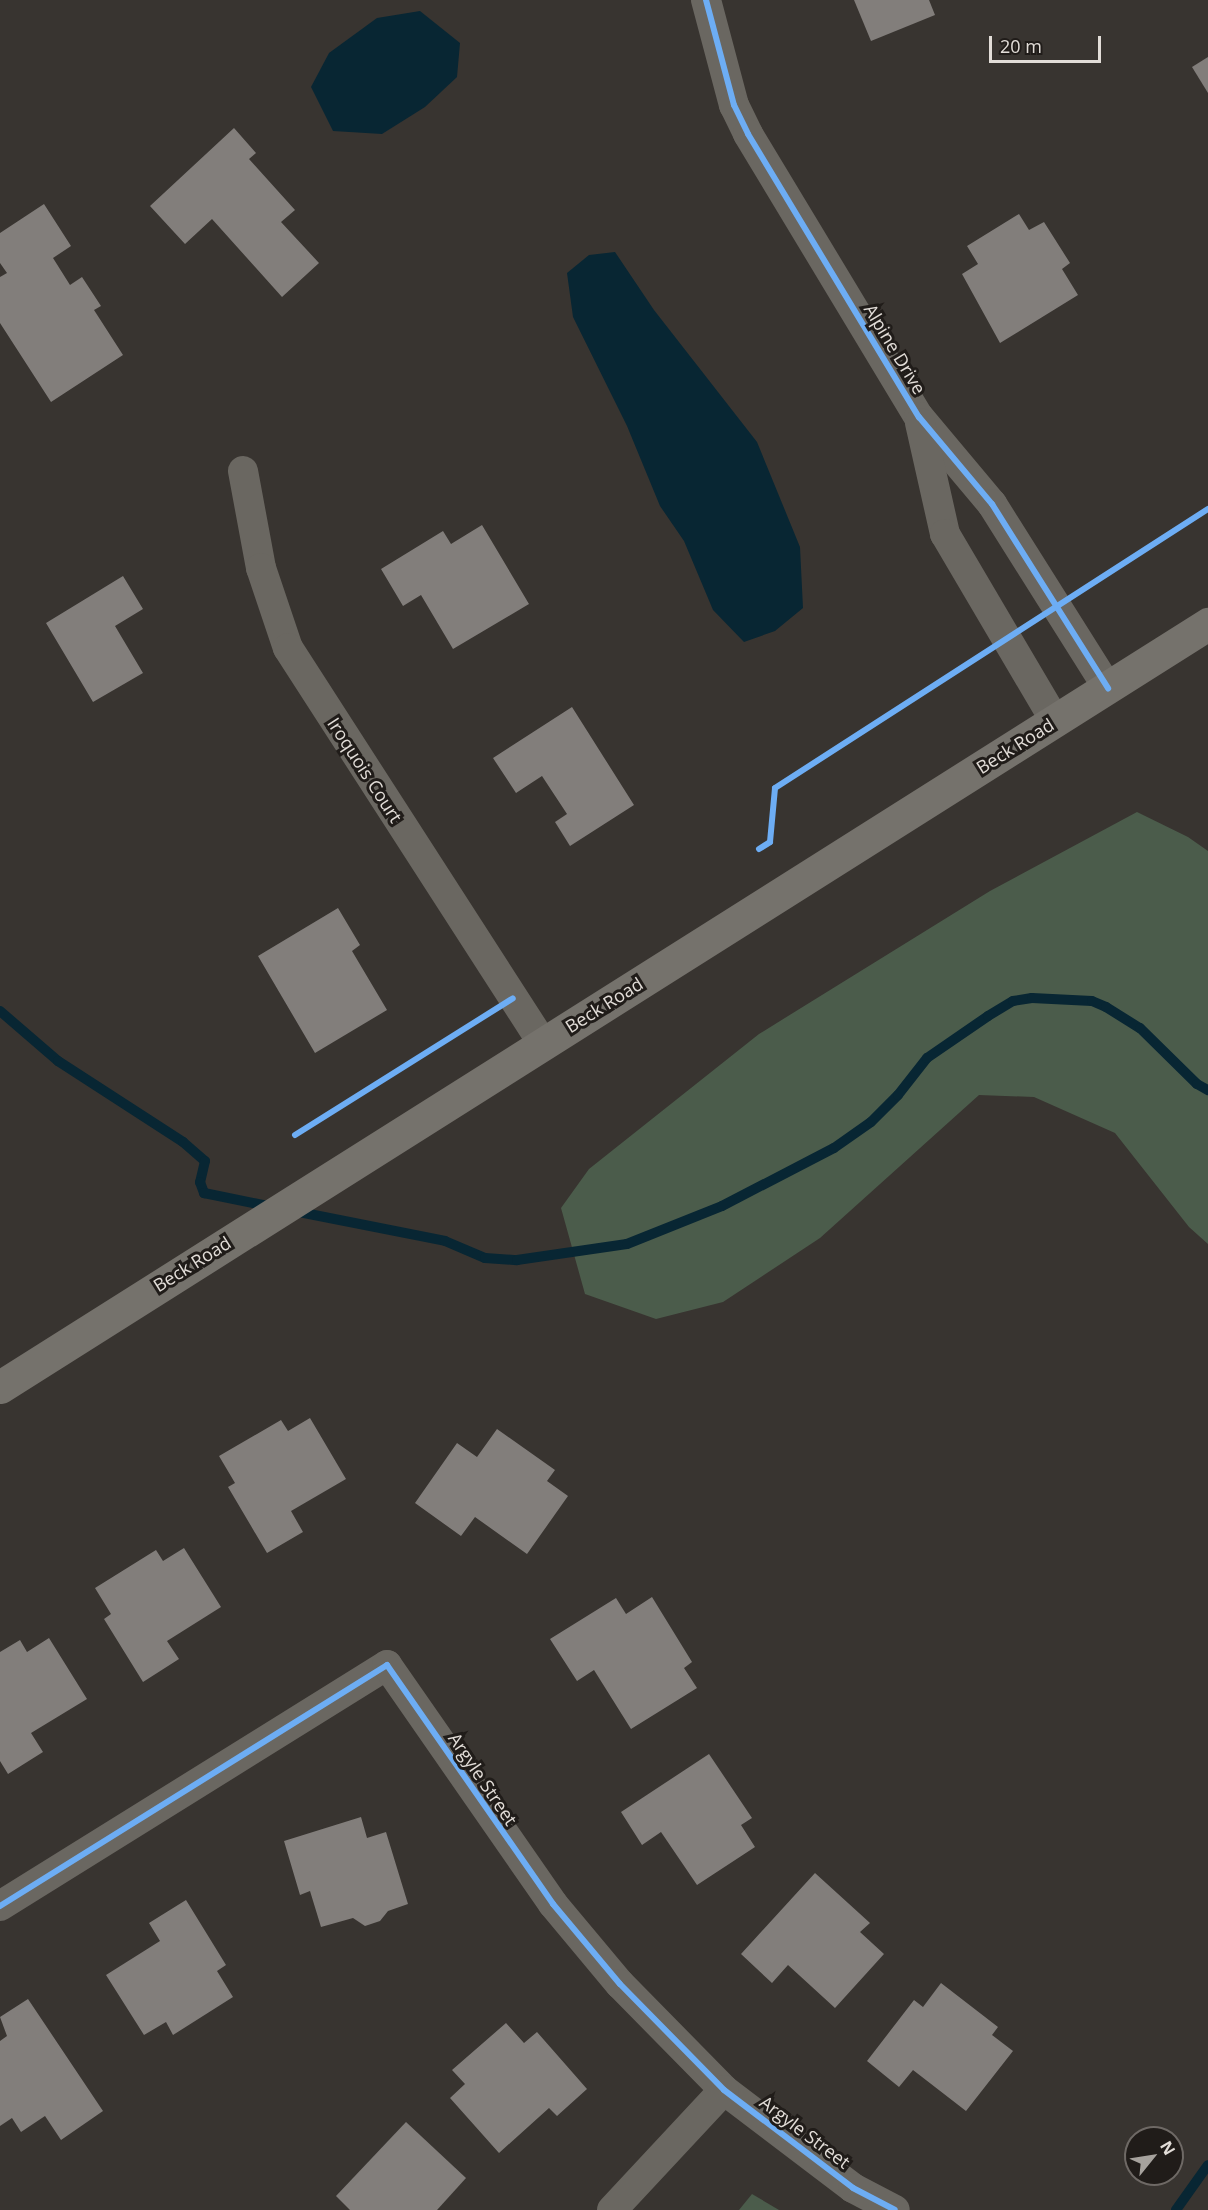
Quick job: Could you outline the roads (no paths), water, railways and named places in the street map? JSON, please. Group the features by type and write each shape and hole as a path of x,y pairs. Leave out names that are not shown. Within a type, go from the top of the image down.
{"main road":[{"name":"Beck Road","path":"0,1387 1208,624"}],"street":[{"name":"Alpine Drive","path":"706,0 734,105 748,134 919,417 992,504 1108,688"},
{"path":"919,417 945,534 1055,721"},
{"name":"Iroquois Court","path":"243,471 261,568 288,648 543,1043"},
{"name":"Argyle Street","path":"0,1906 387,1665 553,1904 620,1984 724,2090 853,2188 895,2210"},
{"path":"612,2210 724,2090"}],"water":[{"path":"420,11 460,43 457,77 425,107 382,134 333,131 311,87 329,53 377,18"},
{"path":"615,252 654,310 757,442 800,547 803,608 775,631 744,642 713,610 684,541 660,506 627,426 573,317 567,273 589,255"}],"waterway":[{"path":"294,1211 445,1241 485,1258 517,1260 627,1244 722,1206 834,1148 871,1122 898,1095 927,1058 1013,1001 1032,998 1092,1001 1106,1007 1140,1028 1197,1084 1208,1090"},
{"path":"0,1011 58,1061 183,1142 205,1161 200,1182 204,1193 273,1207"},
{"path":"1176,2210 1208,2165"}]}
